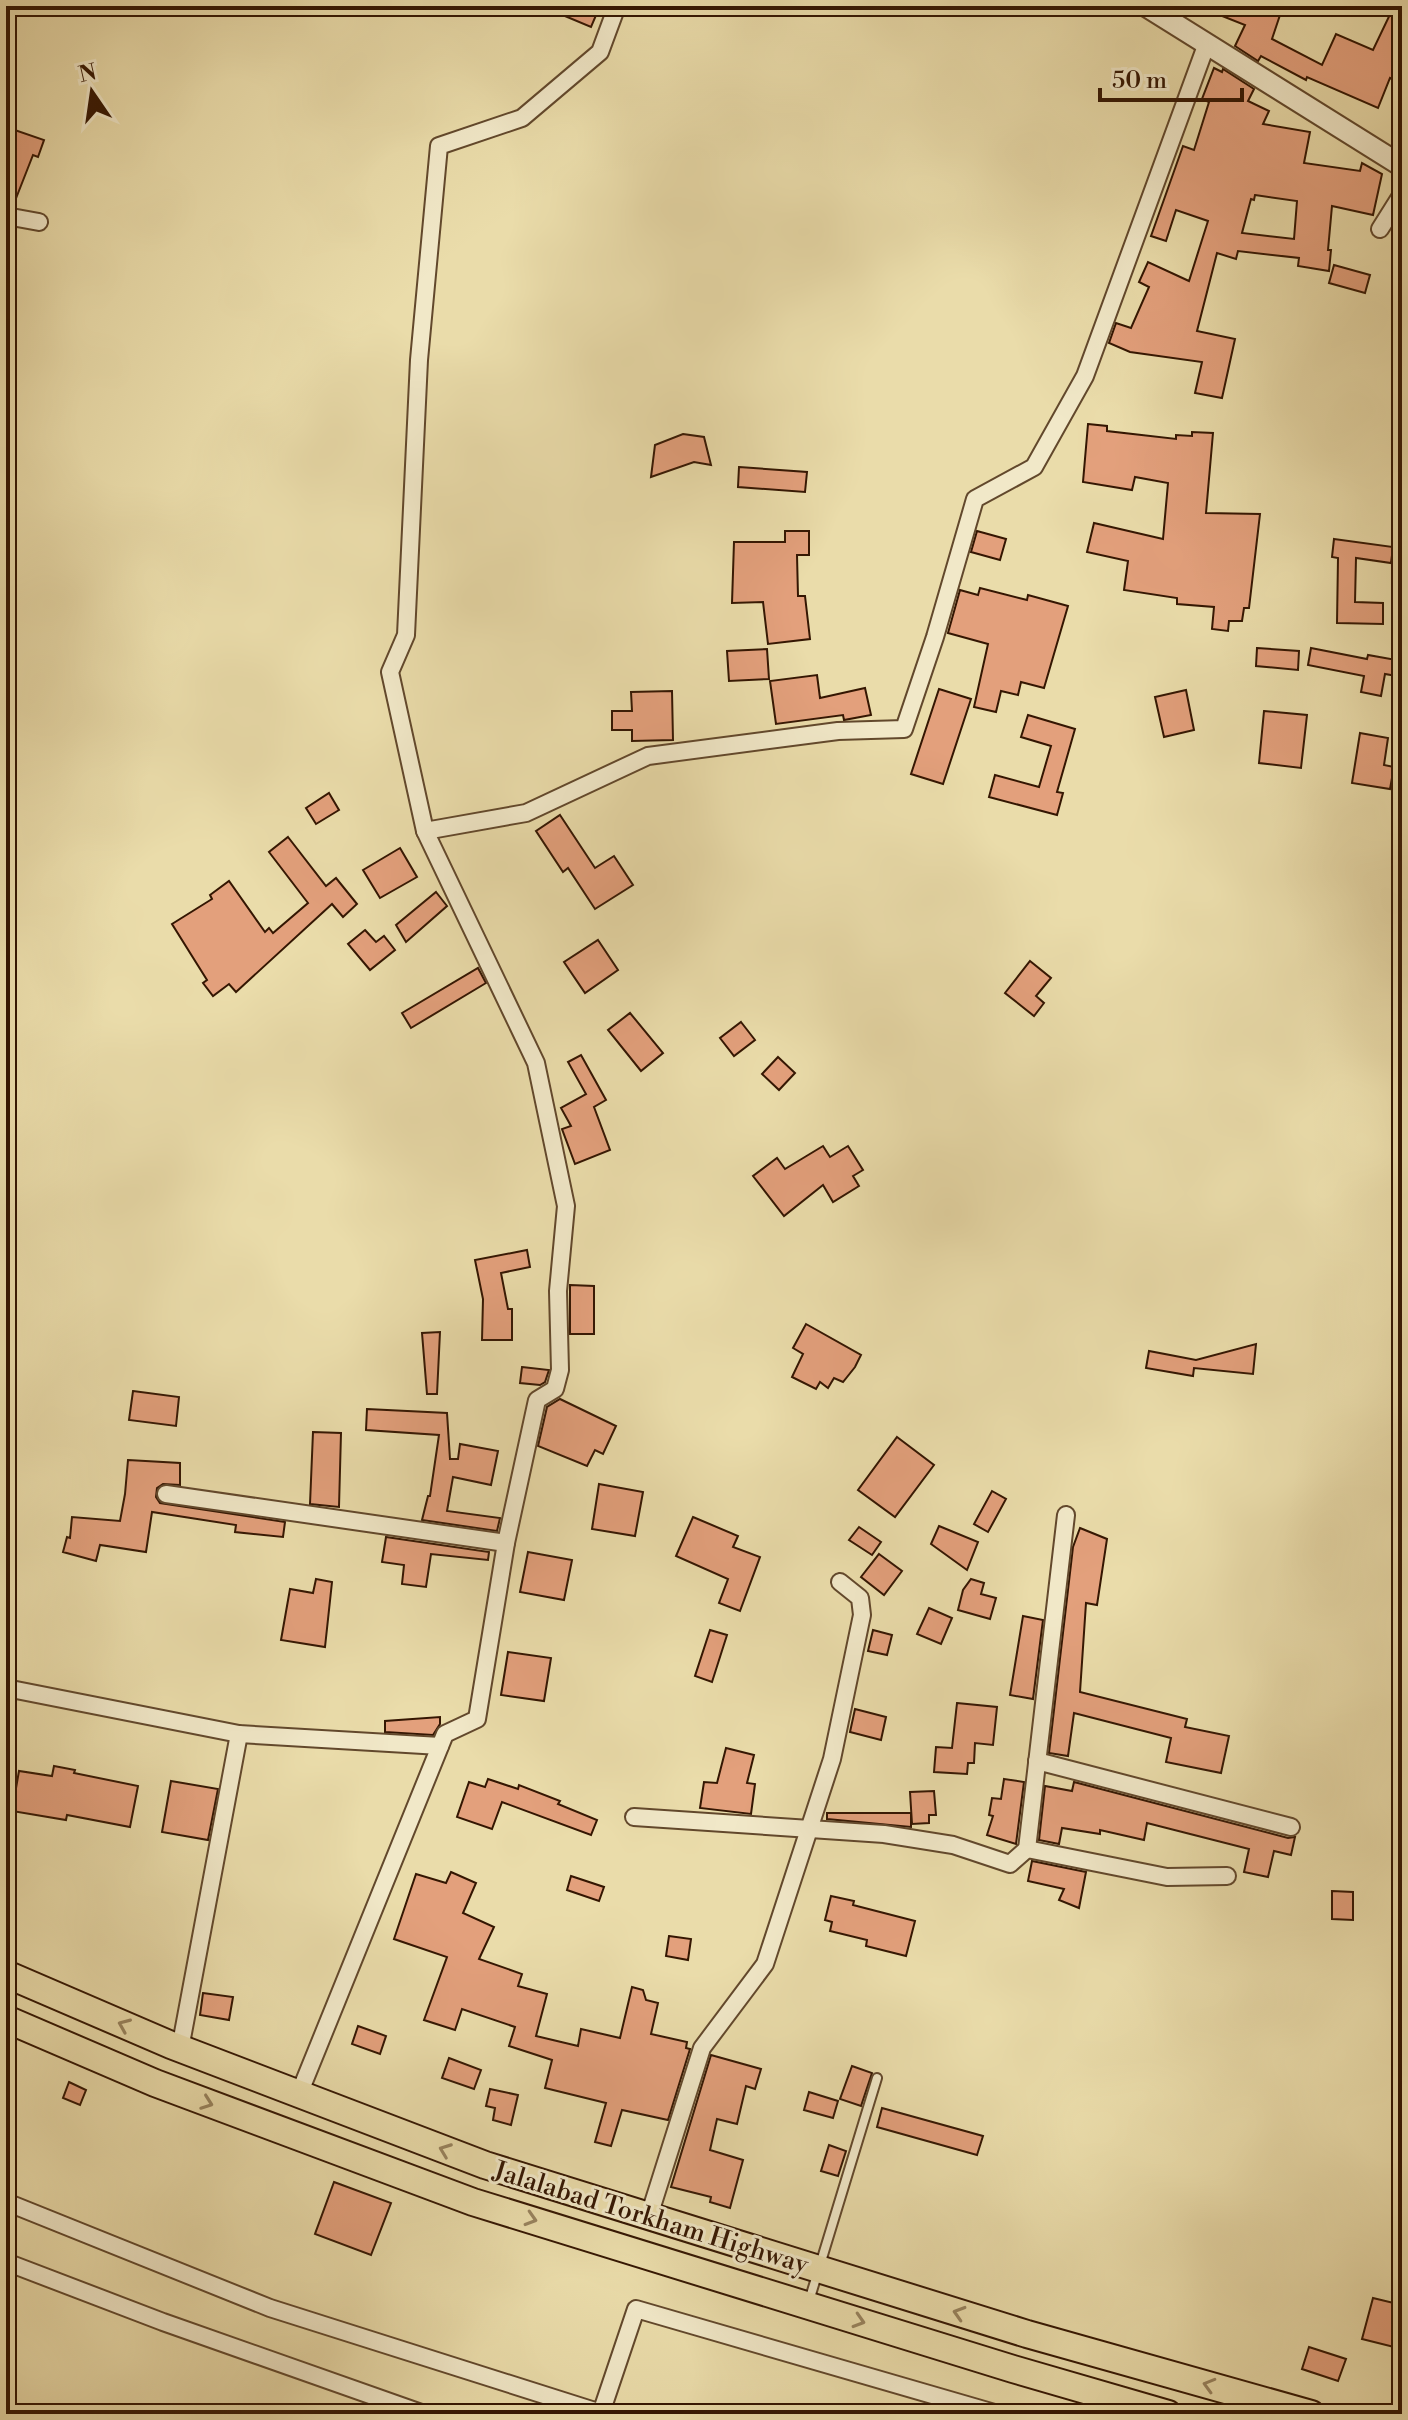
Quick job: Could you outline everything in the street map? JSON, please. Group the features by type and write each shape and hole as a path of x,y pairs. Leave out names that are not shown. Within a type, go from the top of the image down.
{"highway":[{"name":"Jalalabad Torkham Highway","path":"6,1974 180,2049 485,2165 1027,2334 1311,2414"},
{"path":"6,2019 155,2083 473,2202 1168,2414"}],"street":[{"path":"299,2094 445,1734 477,1719 506,1543 537,1400 555,1389 560,1370 558,1291 566,1206 536,1063 425,831 390,672 406,635 419,360 439,146 522,118 600,52 617,6"},
{"path":"1146,6 1402,166"},
{"path":"425,831 526,813 648,756 838,731 904,729 935,637 975,499 1034,467 1085,376 1207,43"},
{"path":"1380,229 1402,194"},
{"path":"6,216 39,222"},
{"path":"166,1494 506,1543"},
{"path":"634,1817 884,1834 940,1843 1010,1864 1027,1849 1066,1515"},
{"path":"649,2216 702,2048 765,1964 832,1759 862,1615 860,1598 840,1582"},
{"path":"6,1688 239,1734 440,1746"},
{"path":"180,2049 239,1734"},
{"path":"1037,1761 1291,1827"},
{"path":"1027,1849 1167,1877 1227,1876"},
{"path":"6,2202 270,2308 602,2414 636,2309 998,2414"},
{"path":"6,2262 163,2322 424,2414"}],"lane":[{"path":"807,2305 877,2078"}],"building":[{"path":"541,6 600,6 591,27"},
{"path":"1197,6 1283,6 1272,39 1322,65 1336,34 1373,50 1394,6 1402,6 1402,84 1390,78 1378,108 1307,77 1306,80 1261,56 1258,61 1235,46 1245,25"},
{"path":"1214,68 1222,72 1223,69 1254,89 1248,101 1269,111 1263,124 1310,132 1304,163 1360,171 1362,163 1382,174 1373,215 1332,206 1329,271 1298,266 1299,258 1238,251 1236,259 1217,253 1197,331 1235,339 1222,398 1195,393 1202,362 1130,352 1109,343 1116,323 1131,328 1149,287 1139,282 1148,262 1189,281 1208,221 1176,210 1166,241 1151,236 1183,146 1194,150 1209,102 1202,99","holes":["1255,195 1297,201 1294,239 1242,233 1251,199 1254,200"]},
{"path":"6,127 44,140 38,157 33,155 13,206 6,205"},
{"path":"1334,265 1370,275 1365,293 1329,283"},
{"path":"1088,424 1107,426 1107,431 1176,439 1176,435 1192,436 1192,432 1213,433 1206,513 1260,514 1249,608 1244,608 1242,621 1229,621 1228,631 1212,629 1214,607 1177,604 1177,598 1124,590 1128,561 1087,552 1094,523 1163,539 1168,483 1135,477 1132,490 1083,482"},
{"path":"683,434 704,437 711,465 694,462 651,477 655,445"},
{"path":"739,467 807,472 805,492 738,487"},
{"path":"785,531 809,531 809,555 797,555 798,596 805,596 810,639 768,644 763,602 732,603 734,542 785,542"},
{"path":"977,531 1006,539 1000,560 971,552"},
{"path":"1334,539 1393,547 1391,563 1356,558 1355,602 1383,603 1383,624 1337,623 1338,558 1332,557"},
{"path":"980,588 1027,600 1028,595 1068,606 1044,688 1021,682 1018,695 1001,691 996,712 974,707 988,644 948,633 960,590 978,595"},
{"path":"1257,648 1299,651 1298,670 1256,666"},
{"path":"1311,648 1367,659 1368,655 1402,661 1402,677 1385,674 1381,696 1361,692 1364,676 1308,665"},
{"path":"767,649 769,679 729,681 727,651"},
{"path":"817,675 820,698 865,688 871,715 844,720 843,715 776,724 770,681"},
{"path":"939,689 971,699 943,784 911,774"},
{"path":"1186,690 1194,730 1164,737 1155,697"},
{"path":"672,691 673,740 632,741 632,730 612,730 612,711 632,711 631,692"},
{"path":"1264,711 1307,715 1301,768 1259,763"},
{"path":"1028,715 1075,729 1057,792 1063,793 1057,815 989,797 995,775 1039,787 1051,746 1021,737"},
{"path":"1360,733 1388,738 1384,765 1394,767 1390,789 1352,783"},
{"path":"329,793 339,810 316,824 306,808"},
{"path":"560,815 595,868 614,856 633,885 595,909 568,868 563,872 536,831"},
{"path":"288,837 326,886 336,878 357,904 343,917 332,904 236,992 229,984 213,996 203,983 207,980 172,924 212,899 210,895 229,881 265,932 269,928 273,933 308,903 269,852"},
{"path":"400,848 417,877 380,898 363,870"},
{"path":"436,892 447,906 406,942 396,925"},
{"path":"365,930 376,942 384,936 395,950 370,970 348,944"},
{"path":"598,940 618,970 585,993 564,962"},
{"path":"1030,961 1051,978 1036,996 1044,1003 1034,1016 1005,993"},
{"path":"478,968 486,983 411,1028 402,1013"},
{"path":"630,1013 663,1053 641,1071 608,1030"},
{"path":"741,1022 755,1040 734,1056 720,1038"},
{"path":"581,1055 606,1100 594,1107 610,1150 575,1164 562,1129 571,1126 561,1108 586,1094 568,1062"},
{"path":"778,1057 795,1073 779,1090 762,1074"},
{"path":"823,1146 830,1157 848,1146 863,1170 853,1176 859,1186 833,1202 823,1185 784,1216 753,1176 777,1158 785,1169"},
{"path":"527,1250 530,1267 501,1273 508,1309 512,1309 512,1340 482,1340 483,1299 475,1260"},
{"path":"570,1285 594,1286 594,1334 570,1334"},
{"path":"806,1324 861,1355 843,1382 834,1378 828,1388 820,1382 816,1389 792,1377 803,1354 793,1348"},
{"path":"440,1332 437,1394 427,1394 422,1333"},
{"path":"1256,1344 1253,1374 1194,1368 1193,1376 1146,1368 1149,1351 1196,1360"},
{"path":"522,1367 549,1370 545,1382 540,1385 520,1383"},
{"path":"133,1391 179,1397 176,1426 129,1420"},
{"path":"560,1399 616,1426 603,1454 595,1450 587,1466 538,1446 547,1407"},
{"path":"367,1409 447,1413 450,1459 458,1459 460,1444 498,1451 491,1485 453,1477 447,1511 500,1518 497,1531 422,1520 430,1496 439,1435 366,1430"},
{"path":"313,1432 341,1433 339,1507 310,1504"},
{"path":"897,1437 934,1465 895,1517 858,1490"},
{"path":"128,1460 180,1463 180,1485 163,1484 157,1488 156,1497 160,1503 285,1522 283,1537 235,1532 236,1525 152,1512 146,1552 100,1545 96,1561 63,1552 67,1537 70,1538 72,1517 120,1521"},
{"path":"599,1484 643,1492 635,1536 592,1529"},
{"path":"992,1491 1006,1499 988,1532 974,1524"},
{"path":"693,1517 738,1536 733,1547 760,1557 740,1611 719,1603 728,1579 676,1556"},
{"path":"939,1526 978,1542 967,1570 931,1544"},
{"path":"859,1527 881,1542 872,1555 849,1540"},
{"path":"1080,1528 1107,1539 1097,1605 1086,1603 1080,1692 1187,1719 1185,1727 1229,1736 1221,1773 1166,1762 1171,1738 1074,1713 1068,1756 1049,1753 1073,1547"},
{"path":"386,1537 489,1552 488,1560 431,1554 426,1587 402,1584 404,1565 382,1562"},
{"path":"528,1552 572,1560 564,1600 520,1592"},
{"path":"879,1554 902,1571 884,1595 861,1577"},
{"path":"316,1579 332,1582 325,1647 281,1640 290,1589 313,1593"},
{"path":"971,1579 984,1583 981,1594 996,1598 990,1619 958,1610 963,1590"},
{"path":"929,1608 952,1618 941,1644 917,1634"},
{"path":"1023,1616 1043,1620 1033,1699 1010,1695"},
{"path":"710,1630 727,1635 712,1682 695,1676"},
{"path":"873,1630 892,1635 887,1655 868,1651"},
{"path":"508,1652 551,1658 544,1701 501,1695"},
{"path":"957,1703 997,1707 993,1745 975,1743 974,1763 968,1763 967,1774 934,1772 936,1747 952,1748"},
{"path":"855,1709 886,1717 881,1740 850,1732"},
{"path":"440,1717 440,1724 433,1735 385,1732 385,1721"},
{"path":"726,1748 754,1755 747,1783 755,1784 751,1814 700,1808 704,1782 717,1783"},
{"path":"54,1766 138,1786 130,1827 67,1815 66,1820 12,1811 19,1771 52,1776"},
{"path":"488,1779 518,1789 519,1785 597,1820 591,1835 502,1802 492,1829 457,1817 469,1782 485,1787"},
{"path":"1004,1779 1024,1782 1016,1844 987,1835 993,1816 989,1815 992,1798 1001,1799"},
{"path":"171,1781 218,1789 208,1840 162,1832"},
{"path":"1074,1782 1288,1838 1295,1837 1291,1855 1274,1851 1268,1877 1244,1872 1249,1849 1147,1823 1144,1840 1100,1830 1100,1834 1062,1828 1059,1844 1039,1840 1045,1786 1072,1791"},
{"path":"934,1791 936,1815 929,1815 929,1823 912,1824 910,1792"},
{"path":"827,1813 911,1813 911,1827 827,1819"},
{"path":"1032,1861 1086,1872 1079,1908 1059,1900 1064,1889 1028,1881"},
{"path":"451,1872 476,1883 463,1913 494,1927 479,1959 522,1974 518,1986 547,1994 536,2036 578,2046 581,2029 620,2038 632,1987 643,1990 646,2000 658,2003 651,2034 687,2042 686,2048 690,2049 668,2120 622,2110 611,2146 595,2142 606,2103 545,2088 552,2060 509,2046 515,2027 462,2009 455,2030 424,2020 447,1957 394,1939 416,1874 446,1883"},
{"path":"571,1876 604,1887 599,1901 567,1890"},
{"path":"1332,1891 1353,1892 1353,1920 1332,1919"},
{"path":"831,1896 915,1921 906,1956 866,1946 867,1940 830,1931 832,1922 825,1920"},
{"path":"669,1936 691,1939 688,1960 666,1956"},
{"path":"203,1993 233,1997 229,2020 200,2015"},
{"path":"358,2026 386,2036 380,2054 352,2044"},
{"path":"711,2055 761,2069 755,2089 746,2086 737,2124 717,2119 710,2150 743,2160 730,2208 710,2202 711,2197 671,2187"},
{"path":"449,2058 481,2070 474,2089 442,2078"},
{"path":"852,2066 872,2073 861,2106 840,2099"},
{"path":"69,2082 86,2090 80,2105 63,2098"},
{"path":"490,2089 518,2095 511,2125 493,2120 495,2108 486,2106"},
{"path":"809,2092 838,2101 833,2118 804,2110"},
{"path":"882,2108 983,2136 977,2155 877,2127"},
{"path":"829,2145 846,2151 838,2176 821,2171"},
{"path":"334,2182 391,2203 371,2255 315,2234"},
{"path":"1373,2298 1402,2305 1402,2349 1362,2339"},
{"path":"1309,2347 1346,2359 1338,2381 1302,2369"}]}
